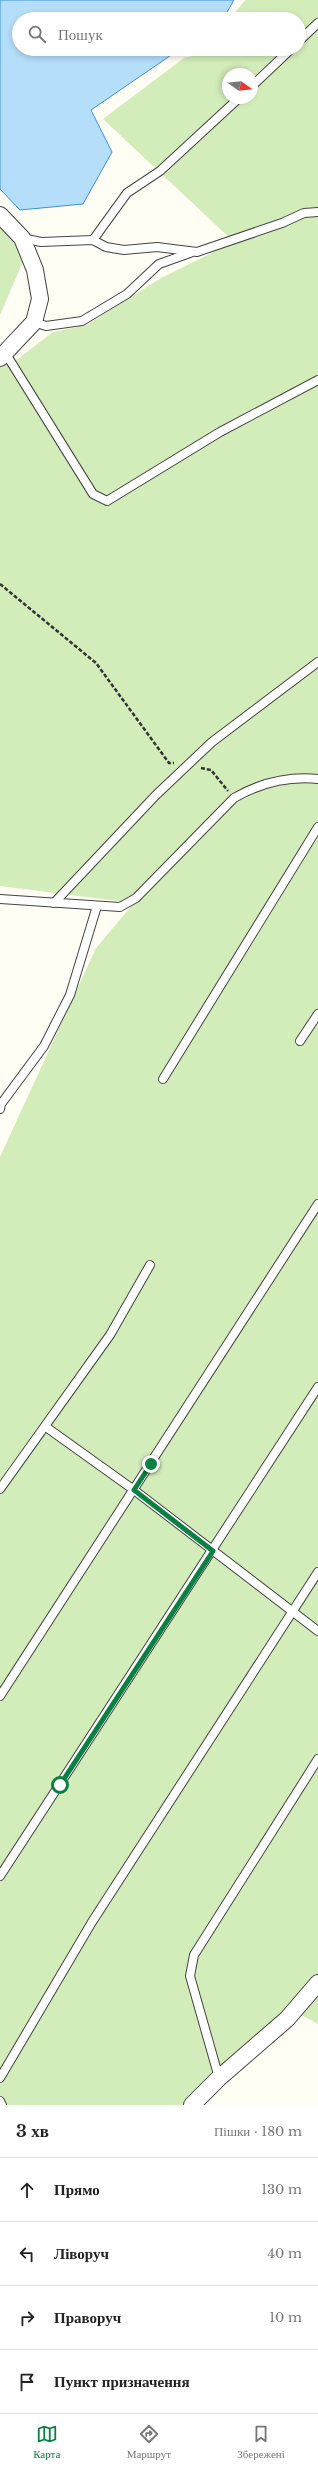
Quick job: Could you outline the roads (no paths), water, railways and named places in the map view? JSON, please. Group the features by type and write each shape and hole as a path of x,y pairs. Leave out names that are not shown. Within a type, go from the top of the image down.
{"street":[{"path":"0,215 22,238 35,270 40,300 34,322 3,356"},
{"path":"192,2105 219,2078 287,2019 318,1983"}],"lane":[{"path":"306,34 318,23"},
{"path":"258,80 284,56"},
{"path":"93,240 127,193 160,171 233,104"},
{"path":"34,322 46,326 82,321 127,294 159,264 282,223 304,213 318,212"},
{"path":"22,238 41,242 93,240 106,247 124,250 158,247 197,252"},
{"path":"3,356 94,494 106,501 220,432 318,380"},
{"path":"54,903 156,795 212,742 318,662"},
{"path":"0,899 120,907 136,898 234,798 254,786 274,780 318,779"},
{"path":"163,1079 318,827"},
{"path":"0,1109 1,1104 44,1046 70,995 97,906"},
{"path":"300,1041 318,1014"},
{"path":"0,1696 318,1204"},
{"path":"0,1489 46,1427 110,1335 150,1265"},
{"path":"0,1876 213,1551 318,1387"},
{"path":"46,1427 134,1490 318,1631"},
{"path":"0,2078 92,1922 318,1572"},
{"path":"219,2078 190,1976 194,1955 318,1759"},
{"path":"0,2101 2,2105"}],"water":[{"path":"0,0 234,0 227,12 12,12 12,56 170,56 91,110 112,152 83,204 20,210 0,189"}]}
